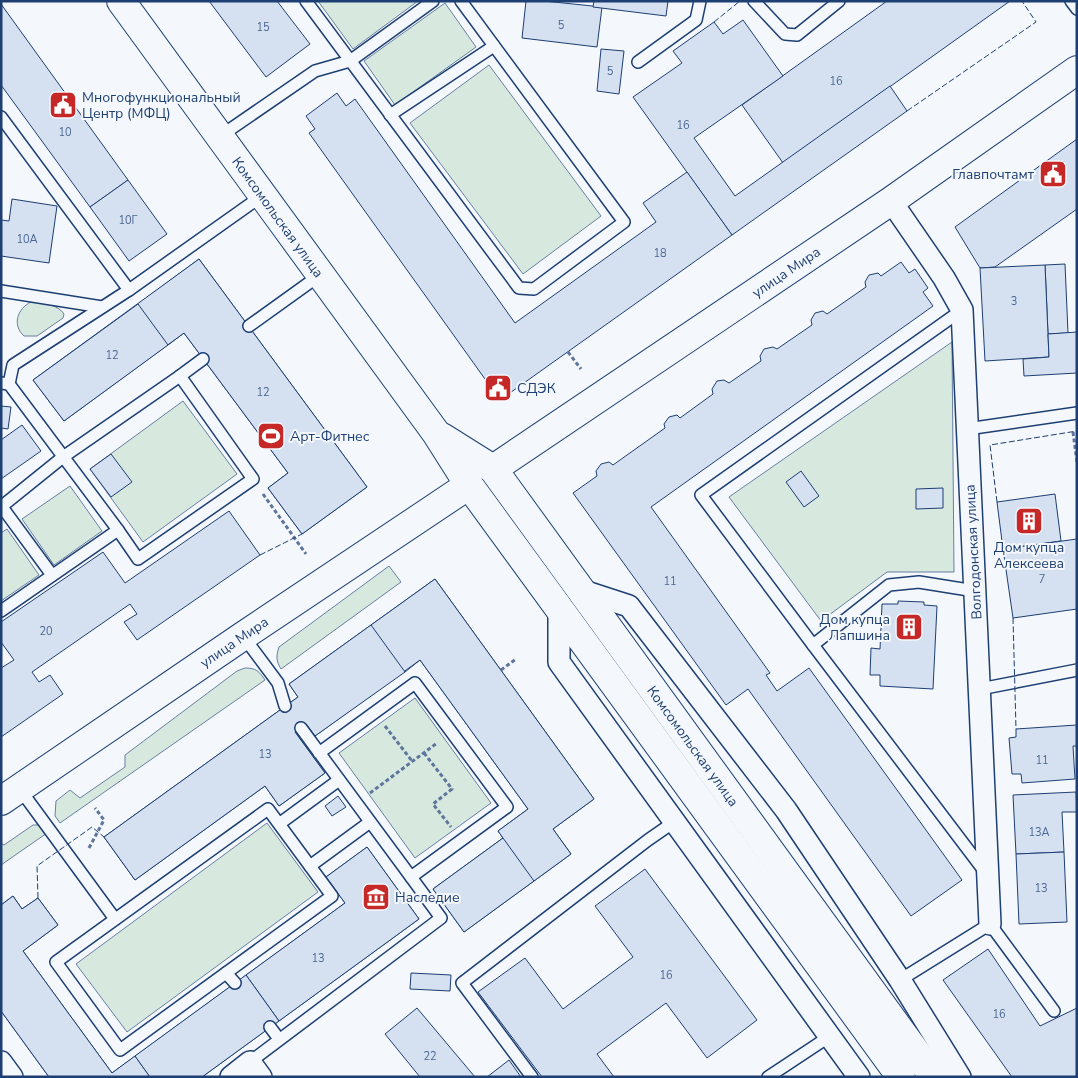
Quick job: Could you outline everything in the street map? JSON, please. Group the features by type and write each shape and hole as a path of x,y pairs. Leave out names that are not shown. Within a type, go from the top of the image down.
{"main road":[{"name":"Комсомольская улица","path":"121,1 436,433 468,485 901,1077"},
{"name":"улица Мира","path":"493,469 891,201 1077,70"},
{"name":"Комсомольская улица","path":"436,433 493,469 934,1077"},
{"name":"улица Мира","path":"10,795 468,485"}],"street":[{"name":"Волгодонская улица","path":"891,201 944,278 962,310 990,924"},
{"path":"580,590 629,606 786,810 900,980 960,1077"},
{"path":"559,608 559,662 859,1077"},
{"path":"1,1062 12,1077"},
{"path":"231,1077 255,1069"}],"lane":[{"path":"306,1 519,288 534,289 624,222 460,1"},
{"path":"219,137 315,71 350,61 433,1"},
{"path":"638,62 696,20 700,1"},
{"path":"754,1 785,34 797,35 839,1"},
{"path":"1071,1 1077,9"},
{"path":"390,115 494,46"},
{"path":"1,116 129,290"},
{"path":"180,376 253,479 138,559 63,457 5,383 13,365 129,290 263,196"},
{"path":"249,326 320,275"},
{"path":"1,291 102,307"},
{"path":"962,310 701,495 812,645 988,875"},
{"path":"52,576 2,507 63,457 203,359"},
{"path":"967,429 1074,413"},
{"path":"1,611 118,530"},
{"path":"812,645 889,585 918,582 975,591"},
{"path":"243,636 278,683 285,706"},
{"path":"980,689 1077,670"},
{"path":"319,753 415,682 507,807 411,877"},
{"path":"255,1069 279,1039 441,918 301,728"},
{"path":"279,824 339,780"},
{"path":"10,795 115,919"},
{"path":"268,808 310,866 332,896 120,1050 56,962 268,808"},
{"path":"310,866 370,822"},
{"path":"532,1077 462,983 674,822"},
{"path":"900,980 990,924 1054,1011"},
{"path":"226,973 235,984"},
{"path":"270,1027 279,1039"},
{"path":"768,1077 830,1036"}],"path":[{"path":"568,352 581,369"},
{"path":"1074,413 1077,462"},
{"path":"253,479 306,554"},
{"path":"501,670 516,659"},
{"path":"375,712 412,761"},
{"path":"356,803 452,732"},
{"path":"424,753 452,789 433,804 461,840"},
{"path":"89,848 104,820 95,808"}],"shaded area":[{"path":"318,1 418,1 353,49"},
{"path":"445,3 476,47 395,105 364,61"},
{"path":"489,65 601,216 523,274 410,123"},
{"path":"31,302 45,303 58,308 64,314 63,318 37,336 24,336 18,327 18,317 22,309"},
{"path":"952,342 954,572 887,572 821,621 729,497"},
{"path":"183,401 237,474 143,542 90,469"},
{"path":"70,486 102,531 54,565 22,519"},
{"path":"7,529 39,575 1,601 1,533"},
{"path":"389,566 401,582 281,669 277,658 279,647"},
{"path":"245,668 257,671 265,680 60,823 55,816 56,801 70,790 80,798 125,767 125,755 237,671"},
{"path":"415,698 491,803 415,858 339,753"},
{"path":"267,823 318,892 127,1032 76,964"},
{"path":"33,825 42,825 47,833 1,865 1,843 4,845"}],"building":[{"path":"209,1 277,1 310,44 266,77"},
{"path":"526,1 602,7 597,47 522,38"},
{"path":"594,1 668,1 666,16 593,7"},
{"path":"887,1 1010,1 783,163 742,105"},
{"path":"1,4 128,180 90,207 1,85"},
{"path":"743,20 783,76 694,138 735,196 890,86 907,111 732,235 633,97 682,63 673,51 714,22 723,34"},
{"path":"601,49 624,51 619,94 597,91"},
{"path":"337,93 346,106 355,99 515,323 656,222 643,203 687,172 732,235 500,400 309,133 315,129 306,116"},
{"name":"Главпочтамт","path":"1077,139 1077,209 995,267 980,268 955,227"},
{"path":"128,180 167,234 129,261 90,207"},
{"path":"12,199 57,206 49,263 1,256 1,220 9,221"},
{"path":"199,259 367,487 302,534 268,488 288,473 184,333 168,345 138,304"},
{"path":"199,259 367,487 302,534 268,488 288,473 184,333 64,421 33,380"},
{"path":"901,262 909,273 915,269 928,288 923,292 933,306 651,507 770,673 766,675 777,691 809,668 962,880 911,916 748,689 726,705 573,493 597,476 596,471 601,464 609,462 613,465 665,428 664,424 669,417 677,415 680,418 713,394 712,389 717,381 724,380 729,383 761,361 760,356 764,349 773,347 777,349 812,325 811,320 815,313 823,311 827,314 866,287 865,282 869,275 878,273 881,276"},
{"path":"1065,264 1068,333 1048,334 1045,265"},
{"path":"1045,265 1049,357 985,361 980,268"},
{"path":"138,304 168,345 64,421 33,380"},
{"path":"1077,332 1077,373 1024,376 1023,359 1049,357 1048,334"},
{"path":"1,406 11,407 8,429 1,428"},
{"path":"22,425 41,451 1,479 1,440"},
{"path":"111,454 132,482 111,497 90,469"},
{"path":"801,471 819,496 804,507 786,482"},
{"path":"943,488 943,508 916,509 916,489"},
{"name":"Дом купца Алексеева","path":"1055,494 1061,541 1003,549 997,502"},
{"path":"229,511 260,555 137,640 124,622 137,614 130,604 32,672 39,682 50,675 63,694 1,737 1,668 14,660 1,642 1,622 103,552 125,583"},
{"path":"1077,539 1077,609 1013,618 1003,549"},
{"path":"435,579 594,799 553,829 571,854 534,881 498,831 528,809 420,660 405,672 371,625"},
{"path":"435,579 594,799 553,829 571,854 464,932 433,889 503,838 498,831 528,809 420,660 315,736 306,724 295,732 325,773 279,806 265,786 135,880 104,837 298,697 289,684"},
{"name":"Дом купца Лапшина","path":"898,601 924,602 924,605 937,606 933,689 880,686 880,675 870,675 871,648 880,649 882,604 898,604"},
{"path":"371,625 405,672 315,736 306,724 295,732 325,773 279,806 265,786 135,880 104,837 298,697 289,684"},
{"path":"1077,725 1077,746 1073,746 1075,779 1022,783 1021,774 1012,774 1009,738 1016,737 1016,729"},
{"path":"1076,792 1077,812 1062,812 1064,852 1016,854 1013,795"},
{"path":"338,796 346,807 332,816 325,806"},
{"path":"503,838 534,881 464,932 433,889"},
{"path":"367,847 419,919 202,1077 49,1077 1,1011 1,905 13,896 22,909 38,898 58,925 23,951 112,1073 345,903 326,877"},
{"path":"367,847 419,919 279,1021 246,975 345,903 326,877"},
{"path":"1064,852 1067,922 1019,924 1016,854"},
{"path":"645,869 757,1020 707,1058 666,1003 597,1054 614,1077 542,1077 478,992 525,958 563,1009 633,957 595,906"},
{"path":"13,896 22,909 38,898 58,925 23,951 112,1073 135,1056 150,1077 49,1077 1,1011 1,905"},
{"path":"988,949 1040,1026 1077,1008 1077,1075 1074,1077 1012,1077 943,980"},
{"path":"411,973 451,975 450,991 410,989"},
{"path":"246,975 279,1021 202,1077 150,1077 135,1056"},
{"path":"417,1008 475,1077 420,1077 385,1034"},
{"path":"509,1060 521,1077 487,1077"}],"fence":[{"path":"714,22 740,1"},
{"path":"907,111 1036,22 1022,1"},
{"path":"997,502 990,445 1077,431"},
{"path":"260,555 302,534"},
{"path":"1013,618 1016,729"},
{"path":"38,898 37,866 92,827 104,837"}],"place":[{"name":"Многофункциональный Центр (МФЦ)","path":"63,105"},
{"name":"Главпочтамт","path":"1053,174"},
{"name":"СДЭК","path":"498,388"},
{"name":"Арт-Фитнес","path":"271,436"},
{"name":"Дом купца Алексеева","path":"1029,521"},
{"name":"Дом купца Лапшина","path":"909,627"},
{"name":"Наследие","path":"376,897"}]}
